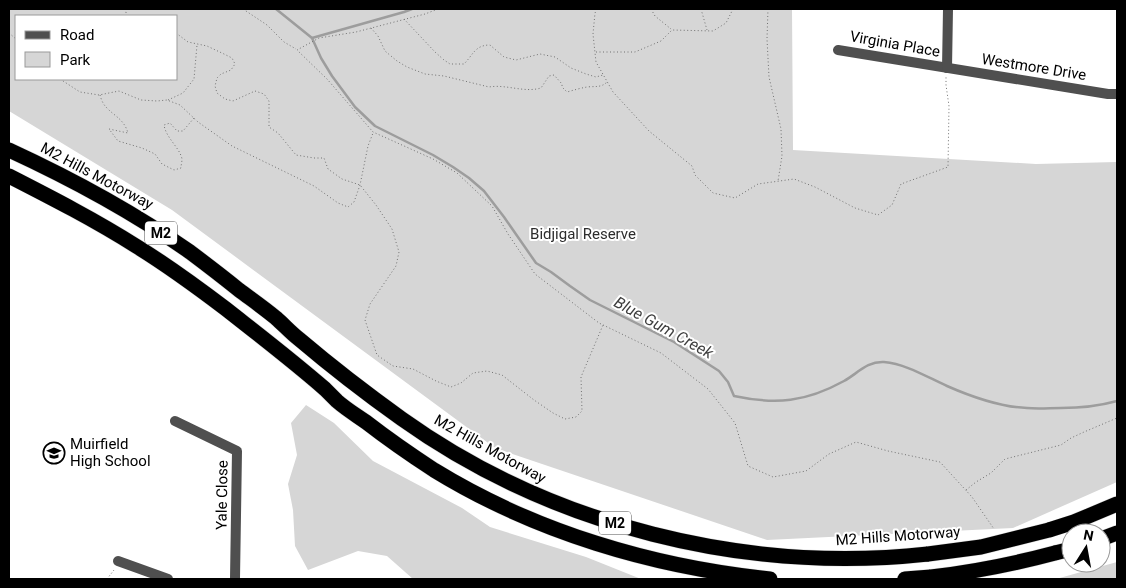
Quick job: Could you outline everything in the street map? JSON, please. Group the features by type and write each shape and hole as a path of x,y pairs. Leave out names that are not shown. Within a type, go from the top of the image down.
{"highway":[{"name":"M2 Hills Motorway","path":"9,150 58,173 148,224 190,252 275,318 340,372 403,420 443,446 501,478 546,499 588,515 650,533 702,545 760,554 825,559 869,559 981,547 1049,530 1117,504"},
{"name":"M2","path":"9,176 136,246 191,283 284,355 338,402 386,438 480,495 571,535 630,554 689,568 736,576 770,579"},
{"path":"905,579 976,571 1061,552"}],"street":[{"path":"947,68 948,9"},
{"name":"Virginia Place","path":"838,50 947,68"},
{"name":"Westmore Drive","path":"947,68 1117,94"},
{"name":"Yale Close","path":"175,421 238,451 235,579"},
{"path":"118,561 168,579"}],"path":[{"path":"243,9 267,25 284,42 297,50 327,79 373,132 433,159 456,173 492,206 535,274 602,325 660,353 708,389 735,423 748,466 773,477 806,471 829,454 856,442 940,462 972,497 994,529"},
{"path":"297,50 319,38 356,32 438,9"},
{"path":"597,9 595,13 594,34 596,62 613,92 649,131 692,166 695,175 713,193 735,198 758,184 794,179 815,187 854,208 878,215 892,205 902,184 948,167 949,106 946,85 947,68"},
{"path":"651,9 655,16 672,30 708,31 714,31 726,23 733,9"},
{"path":"701,9 708,31"},
{"path":"768,9 769,77 781,129 782,156 778,181"},
{"path":"404,19 435,52 450,64 464,64 471,57 475,49 482,45 490,45 504,57 516,60 540,54 555,56 572,68 586,74 596,77 603,75"},
{"path":"371,28 378,36 385,51 407,67 425,74 444,76 489,87 529,90 541,88 549,76 554,75 567,92 590,86 596,87 607,82"},
{"path":"595,52 635,52 661,41 672,30"},
{"path":"178,34 188,42 207,46 232,58 235,64 230,70 217,78 215,86 217,93 225,99 233,101 255,92 264,94 269,101 269,127 278,133 296,155 324,158 328,169 342,179 360,185 392,228 399,252 396,266 370,304 365,320 377,355 393,366 413,369 451,387 461,383 473,374 487,371 502,375 534,400 559,416 565,419 576,417 582,411 581,377 602,325"},
{"path":"62,80 80,92 99,95 119,91 141,100 167,100 183,93 194,79 197,44"},
{"path":"99,95 104,106 119,118 126,128 128,133 109,129 118,141 155,154 162,164 174,170 180,168 182,159 165,132 164,125 170,123 177,131 183,131 194,118"},
{"path":"167,100 180,105 194,118 232,146 314,186 338,203 348,207 354,202 360,185 368,146 373,132"},
{"path":"966,490 991,473 1005,459 1061,445 1077,435 1117,418"},
{"path":"107,579 118,561"}],"green space":[{"name":"Bidjigal Reserve","path":"9,9 792,9 793,150 1036,164 1117,162 1117,482 1013,528 767,540 495,448 172,210 9,111"},
{"path":"306,405 334,423 373,461 462,508 490,527 586,557 641,579 413,579 387,556 358,551 308,570 295,546 293,510 288,484 297,455 291,423"},
{"path":"1117,562 1117,579 1056,579 1078,573 1111,573 1111,564"}],"waterway":[{"path":"276,9 312,38 412,9"},
{"name":"Blue Gum Creek","path":"312,38 332,76 355,107 375,126 433,155 469,178 484,191 536,263 590,300 674,342 719,371 728,382 734,396 777,401 804,397 830,388 867,366 884,362 908,368 976,398 1007,406 1075,408 1117,401"}],"place":[{"name":"Muirfield High School","path":"54,453"}]}
